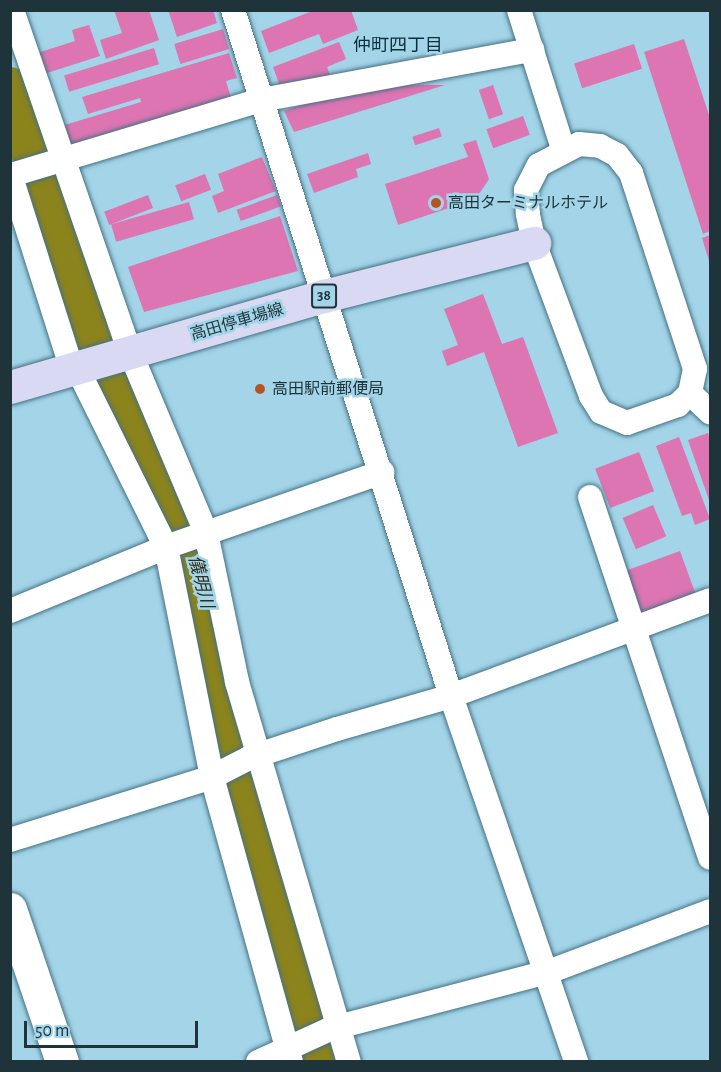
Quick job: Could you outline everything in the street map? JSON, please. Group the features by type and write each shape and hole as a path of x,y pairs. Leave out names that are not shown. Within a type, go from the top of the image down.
{"main road":[{"name":"高田停車場線","path":"10,387 324,296 534,243"},
{"path":"10,909 62,1062"}],"street":[{"path":"12,10 123,354 206,532 253,757 335,1027 349,1062"},
{"path":"233,10 382,472 450,696 548,972 576,1062"},
{"path":"519,10 563,149"},
{"path":"291,1053 212,777 166,547 78,368 15,173 261,100 532,50"},
{"path":"600,146 617,155 631,173 695,369 690,393 663,413 627,423 601,412 534,243 526,190 539,165 563,149 600,146"},
{"path":"690,393 711,412"},
{"path":"10,611 206,532 382,472"},
{"path":"590,497 711,858"},
{"path":"10,840 212,777 253,757 450,696 711,600"},
{"path":"258,1062 291,1053 335,1027 548,972 711,911"}],"building":[{"path":"114,10 149,10 159,40 106,59 100,40 122,33"},
{"path":"168,10 213,10 217,23 177,37"},
{"path":"315,10 351,10 358,30 323,44 319,34 269,53 261,31"},
{"path":"89,25 100,56 41,75 34,54 75,41 72,30"},
{"path":"223,29 229,49 180,64 174,44"},
{"path":"684,39 710,118 710,231 703,234 644,52"},
{"path":"339,42 346,59 327,67 330,75 282,92 273,67"},
{"path":"634,44 642,69 582,88 574,63"},
{"path":"154,48 159,64 69,92 64,75"},
{"path":"229,53 237,78 226,81 231,98 64,148 58,127 141,102 140,98 88,114 82,97"},
{"path":"364,84 445,85 294,132 284,111"},
{"path":"493,85 503,114 489,119 479,90"},
{"path":"523,116 530,135 493,148 486,129"},
{"path":"439,128 442,137 415,145 412,137"},
{"path":"476,140 489,179 476,199 398,225 385,184 468,157 463,144"},
{"path":"368,153 371,164 356,169 358,177 314,193 307,174"},
{"path":"262,157 276,191 218,213 212,196 224,191 218,174"},
{"path":"205,174 211,190 181,201 175,185"},
{"path":"148,195 153,208 109,225 104,212"},
{"path":"277,195 281,206 241,221 237,210"},
{"path":"189,202 194,219 116,242 111,224"},
{"path":"280,216 298,271 144,312 128,267"},
{"path":"710,235 710,264 702,238"},
{"path":"483,294 502,344 523,337 558,433 518,447 484,352 447,366 442,351 458,345 444,309"},
{"path":"708,433 710,440 710,503 688,440"},
{"path":"679,437 710,519 695,525 691,513 682,516 656,446"},
{"path":"639,452 654,491 610,508 595,469"},
{"path":"653,505 666,536 636,549 623,518"},
{"path":"680,551 696,594 639,615 624,572"}],"waterway":[{"name":"儀明川","path":"10,88 108,374 198,561 244,798 303,992 315,1062"}],"place":[{"name":"高田ターミナルホテル","path":"436,203"},
{"name":"高田駅前郵便局","path":"260,389"}],"district":[{"name":"仲町四丁目","path":"398,46"}]}
